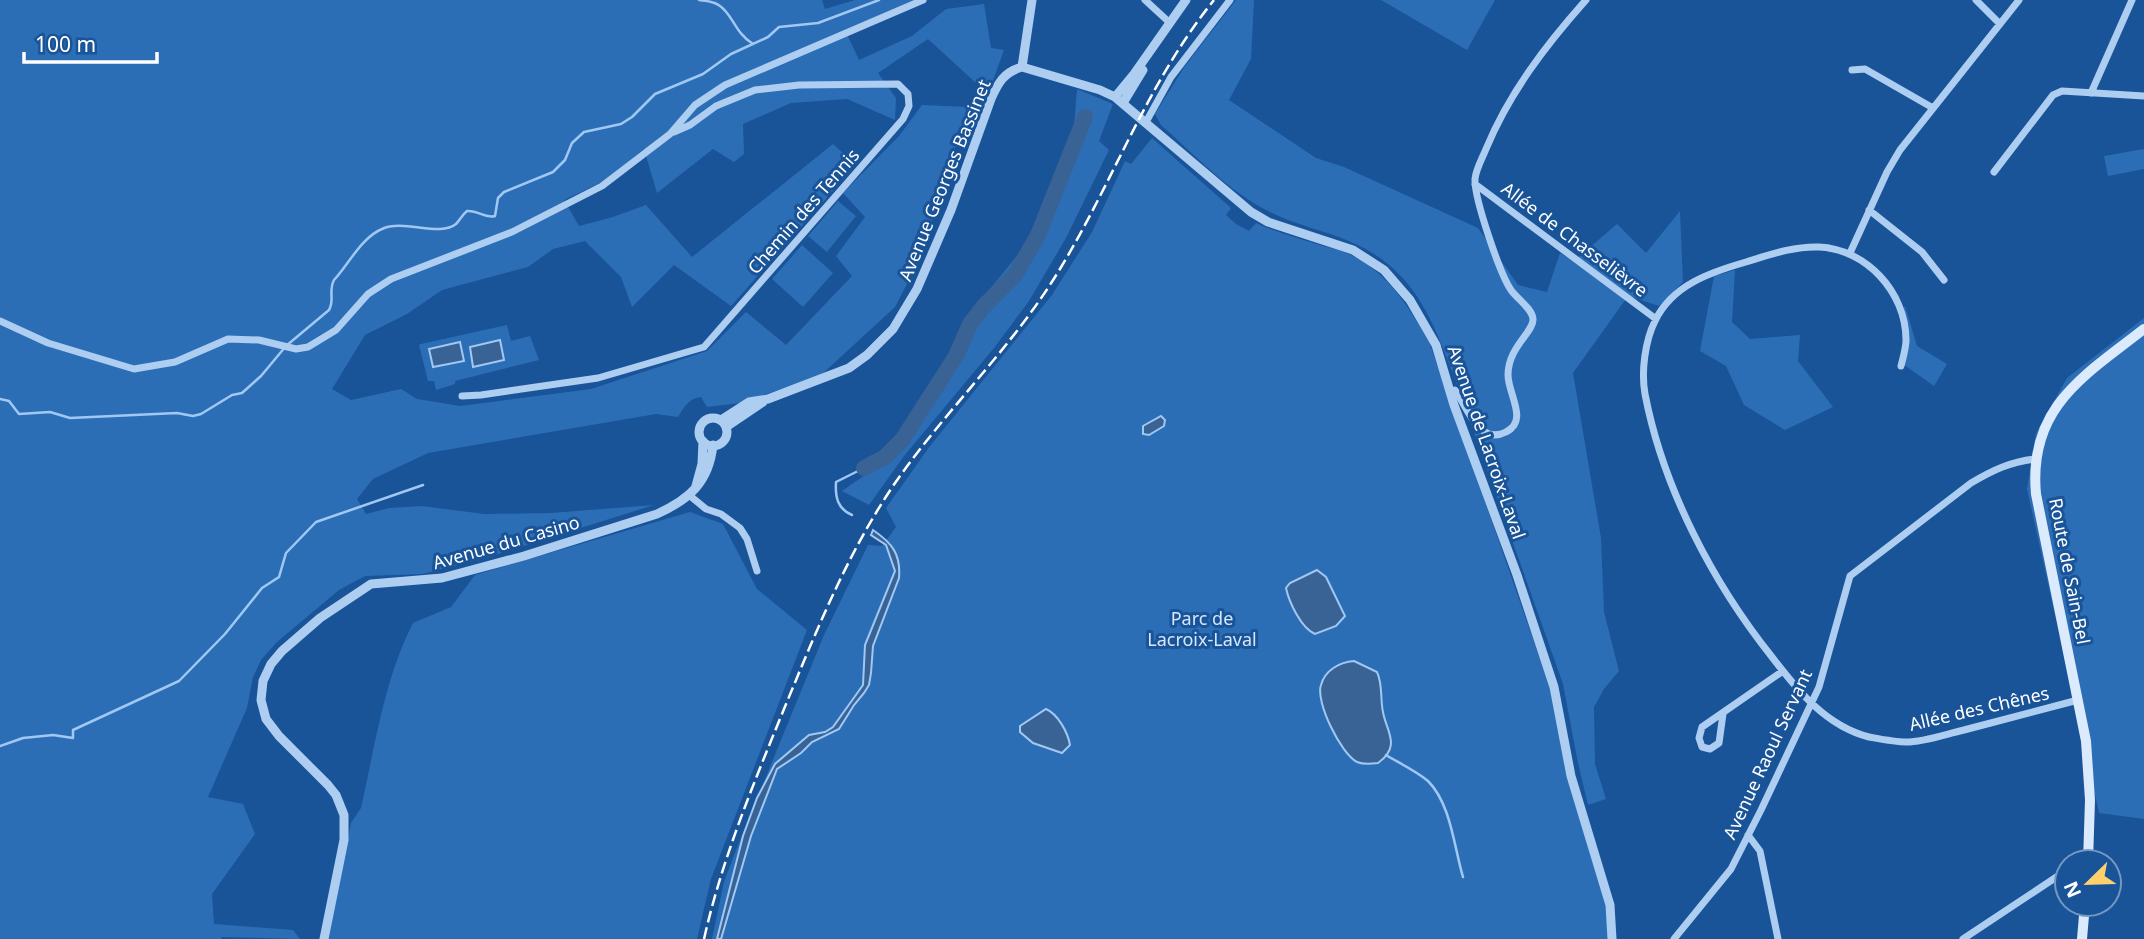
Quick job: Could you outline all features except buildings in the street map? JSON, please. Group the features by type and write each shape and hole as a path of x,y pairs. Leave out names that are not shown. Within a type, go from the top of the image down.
{"main road":[{"name":"Route de Sain-Bel","path":"2088,848 2088,755 2036,494 2035,459 2046,424 2075,384 2144,329"},
{"path":"2082,939 2084,918"}],"street":[{"path":"0,321 48,343 134,369 175,362 228,339 259,340 298,349 317,343 328,336 368,294 383,284 412,270 512,232 602,186 670,134 695,105 725,85 923,0"},
{"path":"1022,67 1032,0"},
{"path":"1145,0 1170,23"},
{"path":"1115,97 1186,0"},
{"path":"1146,122 1171,77 1230,0"},
{"path":"1450,392 1455,390 1476,425 1487,434 1501,435 1512,429 1517,420 1517,410 1509,389 1508,363 1511,352 1531,327 1533,318 1509,288 1477,203 1475,177 1513,94 1554,36 1586,0"},
{"path":"1976,0 2000,24"},
{"path":"1850,253 1886,172 1900,150 2019,0"},
{"path":"2091,93 2132,0"},
{"path":"1123,103 1170,23"},
{"name":"Avenue de Lacroix-Laval","path":"1022,67 1115,97 1251,212 1268,222 1353,250 1384,270 1410,300 1436,345 1554,687 1571,776 1610,905 1612,939"},
{"name":"Avenue Georges Bassinet","path":"724,424 749,402 768,399 836,374 867,355 893,329 906,310 951,211 997,85 1004,75 1022,67"},
{"path":"1852,70 1865,69 1933,108"},
{"name":"Chemin des Tennis","path":"462,396 598,378 641,363 692,352 705,345 903,119 909,106 908,94 898,84 891,83 799,85 755,90 716,106 690,125 670,134"},
{"path":"1994,172 2053,95 2062,91 2144,96"},
{"name":"Allée de Chasselièvre","path":"1475,184 1656,319"},
{"path":"1870,210 1922,252 1944,280"},
{"path":"1656,319 1687,285 1719,270 1807,247 1821,247 1850,253 1872,268 1886,283 1894,296 1906,340 1901,366"},
{"name":"Allée des Chênes","path":"1656,319 1643,370 1644,393 1662,458 1693,534 1720,585 1783,671 1812,704 1836,724 1868,736 1907,742 2078,700"},
{"path":"714,418 724,424 724,440 713,446 703,441 700,434 703,422 714,418"},
{"name":"Avenue du Casino","path":"696,486 702,464 703,441"},
{"name":"Avenue du Casino","path":"324,939 344,840 344,815 336,795 328,785 279,736 266,719 261,700 263,681 271,664 282,651 341,602 371,584 432,579 497,564 657,514 678,504 704,480 713,446"},
{"name":"Avenue Raoul Servant","path":"1674,939 1731,869 1812,704 1850,576 1971,483 2013,462 2035,459"},
{"path":"689,495 706,509 721,514 740,528 747,539 757,571"},
{"path":"1723,714 1720,743 1710,749 1702,747 1699,738 1702,727 1783,671"},
{"path":"1748,835 1760,850 1778,939"},
{"path":"1963,939 2053,879"}],"green space":[{"path":"0,0 822,0 825,9 855,0 918,0 845,30 859,60 912,36 946,9 984,4 991,48 1004,50 988,94 928,39 878,73 896,98 895,120 847,99 791,103 743,124 744,154 734,162 713,149 657,193 644,149 602,182 564,200 579,226 646,205 692,257 833,144 856,165 731,306 674,265 632,307 621,277 585,241 553,249 528,267 442,290 407,314 365,335 332,389 351,400 401,389 417,399 460,406 591,389 707,351 746,312 786,345 852,276 836,256 865,217 843,193 899,136 922,105 968,107 920,259 895,307 820,376 740,403 707,407 701,397 693,399 678,417 656,414 428,453 373,479 357,499 366,514 389,508 422,506 484,514 551,513 654,505 482,559 422,574 365,576 339,590 277,642 261,660 253,677 247,708 208,797 243,804 255,834 212,894 214,924 293,930 300,939 0,939"},
{"path":"1236,0 1254,0 1251,59 1229,100 1316,158 1344,167 1478,228 1518,285 1547,292 1560,253 1574,261 1617,224 1646,253 1680,211 1683,282 1659,306 1628,296 1573,373 1601,538 1604,612 1619,671 1594,707 1595,764 1606,799 1588,805 1563,684 1456,382 1439,338 1419,299 1391,267 1373,253 1341,238 1280,217 1240,194 1161,125 1155,114 1185,66"},
{"path":"1381,0 1495,0 1467,50"},
{"path":"1077,89 1113,104 1099,141 1109,150 1066,238 1029,301 994,348 904,456 869,505 842,491 900,451 962,352 981,300 1038,230 1073,139"},
{"name":"Parc de Lacroix-Laval","path":"1152,138 1231,208 1226,215 1236,224 1249,231 1256,223 1344,252 1366,264 1398,294 1423,331 1430,344 1556,705 1565,768 1608,909 1609,939 712,939 724,882 824,635 868,545 882,546 896,527 886,508 930,446 1052,295 1092,232 1125,161 1131,164"},
{"path":"2144,149 2144,169 2108,176 2104,156"},
{"path":"838,201 856,216 827,252 808,236"},
{"path":"802,245 833,273 803,307 772,279"},
{"path":"1735,270 1732,322 1750,339 1800,335 1798,361 1833,407 1785,430 1744,405 1726,366 1700,351 1714,276"},
{"path":"1905,306 1917,346 1947,364 1934,386 1903,364 1907,340 1901,310"},
{"path":"2144,318 2144,819 2099,813 2027,489 2036,433 2067,378"},
{"path":"507,325 511,341 530,336 539,360 455,381 455,384 436,390 434,381 428,381 419,345"},
{"path":"690,512 723,524 757,589 807,630 711,879 697,939 328,939 351,823 361,808 387,690 413,623 451,607 475,575"}],"shaded area":[{"path":"500,340 504,360 473,367 470,347"},
{"path":"460,342 464,361 433,367 429,349"},
{"path":"1161,416 1165,420 1164,426 1149,435 1143,434 1143,426"},
{"path":"873,530 894,550 899,578 873,646 869,685 839,729 812,742 777,769 751,836 721,939 717,939 743,836 757,798 775,764 809,735 825,732 833,727 863,685 865,645 895,571 886,545 871,535"},
{"path":"1317,570 1326,577 1345,616 1336,626 1315,634 1300,620 1286,588 1290,583"},
{"path":"1354,661 1377,672 1380,682 1383,712 1391,744 1385,757 1378,763 1362,764 1351,757 1337,738 1322,703 1321,685 1326,675 1338,665"},
{"path":"1046,709 1058,719 1067,735 1070,745 1062,753 1033,743 1020,732 1020,726"}],"waterway":[{"path":"699,0 720,6 742,35 753,44"},
{"path":"0,399 9,401 19,414 50,412 70,418 201,414 232,395 242,393 261,376 286,346 329,310 334,280 375,233 391,226 449,228 467,211 495,216 498,198 504,192 553,172 565,160 572,143 584,132 621,124 655,94 703,74 731,54 768,37 779,27 818,23 879,0"},
{"path":"864,468 885,457 902,440 956,356 970,324 1015,275 1038,235 1085,117"},
{"path":"852,515 843,510 838,502 836,482 864,468"},
{"path":"0,746 23,738 53,735 73,738 73,730 179,681 225,634 262,588 279,577 286,553 316,522 423,485"},
{"path":"1386,755 1423,777 1436,790 1451,826 1463,877"}],"railway":[{"path":"704,939 729,851 750,794 820,623 846,567 876,513 912,459 1037,305 1075,242 1168,66 1214,0"}]}
